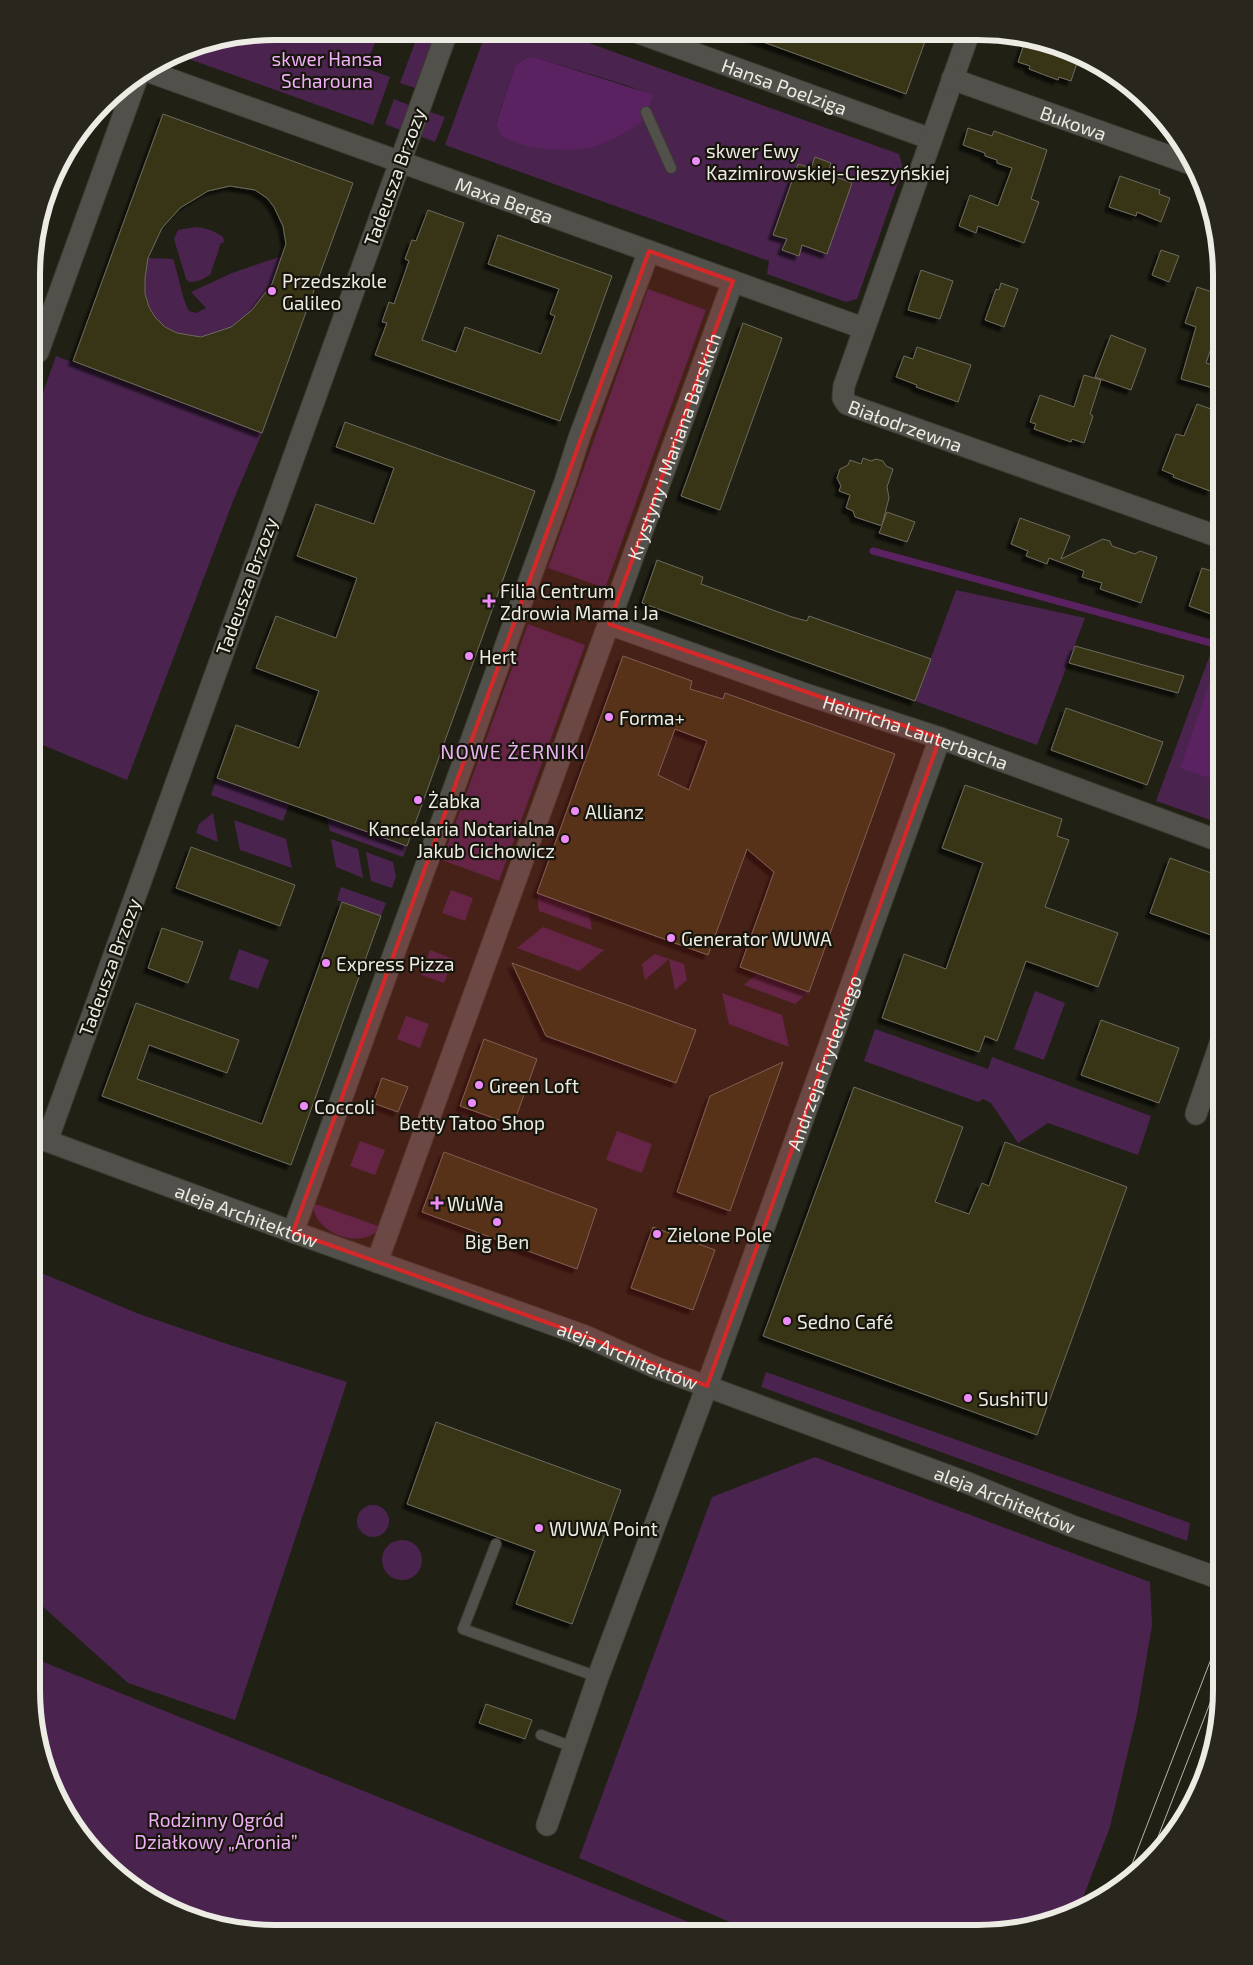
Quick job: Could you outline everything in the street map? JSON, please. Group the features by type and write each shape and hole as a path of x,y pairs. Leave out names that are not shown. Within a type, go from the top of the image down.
{"street":[{"name":"Tadeusza Brzozy","path":"40,1138 444,40"},
{"name":"Hansa Poelziga","path":"658,40 931,139"},
{"name":"Białodrzewna","path":"966,40 863,328 844,386 843,398 847,404 1213,535"},
{"name":"Maxa Berga","path":"154,73 863,328"},
{"name":"Bukowa","path":"952,79 1184,162"},
{"path":"40,346 134,87"},
{"path":"293,1232 562,491 579,438 649,252"},
{"name":"Krystyny i Mariana Barskich","path":"377,1262 733,281"},
{"name":"Heinricha Lauterbacha","path":"610,624 808,695 940,738 1213,839"},
{"name":"Andrzeja Frydeckiego","path":"547,1825 598,1677 707,1386 940,738"},
{"path":"1196,1114 1213,1066"},
{"name":"aleja Architektów","path":"40,1138 293,1232 576,1333 657,1368 968,1483 1072,1526 1213,1576"}],"lane":[{"path":"646,112 671,168"},
{"path":"496,1544 463,1629 598,1677"},
{"path":"541,1735 575,1748"}],"highlighted area":[{"path":"649,251 733,281 609,624 940,738 707,1386 585,1336 293,1232"}],"green space":[{"name":"skwer Hansa Scharouna","path":"275,40 376,40 365,68 390,77 373,125 186,58 199,52 244,42"},
{"path":"416,40 433,40 415,88 400,83"},
{"name":"skwer Ewy Kazimirowskiej-Cieszyńskiej","path":"483,40 580,40 899,154 903,169 857,299 846,302 767,274 769,261 445,145","holes":["534,57 629,86 653,96 646,112 641,116 496,123 515,66 526,58"]},
{"path":"394,99 409,105 400,130 385,124"},
{"path":"430,112 445,117 435,142 422,137"},
{"path":"196,227 217,233 223,237 224,242 220,244 211,274 201,280 189,282 186,279 174,239 178,230"},
{"path":"282,256 274,282 254,308 232,326 206,336 180,334 169,329 159,321 151,310 146,296 145,282 148,258 173,259 186,305 189,311 196,313 206,308 191,292 232,273"},
{"path":"648,289 706,310 605,588 548,568"},
{"path":"56,356 262,433 233,501 127,780 40,744 40,401"},
{"path":"956,590 1085,618 1037,745 915,701"},
{"path":"528,624 585,645 499,881 442,860"},
{"path":"1211,652 1213,653 1213,821 1156,801"},
{"path":"217,778 289,804 283,821 211,795"},
{"path":"213,813 218,842 196,833 199,824"},
{"path":"327,818 407,846 403,857 330,831"},
{"path":"234,820 286,839 292,868 240,850"},
{"path":"331,839 358,849 363,878 336,867"},
{"path":"366,852 393,862 396,876 392,888 371,881"},
{"path":"341,887 386,903 381,916 337,900"},
{"path":"451,890 473,898 465,921 442,913"},
{"path":"537,893 589,912 592,930 539,911"},
{"path":"543,927 604,950 579,971 517,948"},
{"path":"239,949 269,960 258,989 229,979"},
{"path":"430,950 453,959 444,983 421,975"},
{"path":"655,954 684,964 687,980 675,990 669,959 645,980 642,964"},
{"path":"758,973 809,992 795,1004 744,985"},
{"path":"1035,991 1065,1003 1044,1060 1014,1049"},
{"path":"722,993 782,1015 789,1047 729,1024"},
{"path":"406,1016 429,1024 420,1048 397,1039"},
{"path":"875,1029 988,1069 992,1057 1151,1116 1138,1155 1048,1123 1018,1143 991,1103 983,1099 978,1102 864,1061"},
{"path":"617,1131 652,1144 642,1173 606,1160"},
{"path":"360,1141 385,1150 375,1175 350,1166"},
{"path":"313,1203 381,1227 373,1234 362,1238 340,1236 321,1223 315,1214"},
{"path":"40,1272 139,1314 347,1382 235,1720 128,1683 40,1604"},
{"path":"766,1372 1190,1523 1187,1541 761,1387"},
{"path":"815,1457 1150,1582 1152,1625 1137,1714 1110,1827 1082,1901 1054,1913 1009,1923 978,1925 737,1925 579,1858 712,1497"},
{"path":"373,1505 384,1510 389,1521 384,1532 373,1537 362,1532 357,1521 362,1510"},
{"path":"406,1540 413,1543 419,1549 422,1560 421,1568 413,1577 406,1580 398,1580 391,1577 383,1568 382,1556 385,1549 394,1541"},
{"name":"Rodzinny Ogród Działkowy „Aronia”","path":"40,1661 696,1925 275,1925 244,1923 199,1913 157,1894 132,1877 98,1845 71,1808 52,1766 48,1751 42,1721"}],"shaded area":[{"path":"534,57 654,95 646,112 641,116 642,121 625,133 597,145 582,149 557,150 518,144 501,134 496,124 515,66 526,58"},
{"path":"1210,682 1213,683 1213,779 1180,768"}],"building":[{"path":"758,40 925,40 906,94"},
{"path":"1024,45 1054,52 1077,62 1071,81 1059,77 1058,80 1029,69 1030,66 1018,62"},
{"path":"163,114 353,183 262,433 73,361","holes":["230,186 255,190 267,198 274,207 283,226 286,244 272,284 252,310 231,327 201,337 177,333 165,327 155,317 149,307 145,294 148,258 162,228 180,208 208,191"]},
{"path":"968,128 992,136 994,131 1047,150 1031,199 1039,202 1024,243 978,226 976,233 959,226 970,195 998,206 1012,168 997,163 997,160 985,156 985,153 963,145"},
{"path":"815,157 831,163 828,174 852,183 827,254 802,245 799,256 782,250 787,239 773,235 798,164 811,168"},
{"path":"1120,176 1160,190 1159,194 1170,198 1161,222 1137,212 1136,216 1109,207"},
{"path":"428,210 464,223 422,340 456,352 465,327 541,354 555,316 550,314 559,289 488,264 498,235 612,276 560,421 375,355 387,323 382,322 389,302 394,304 409,261 405,259 412,240 416,241"},
{"path":"1161,250 1179,256 1169,282 1152,275"},
{"path":"921,270 953,281 940,319 908,310"},
{"path":"1001,283 1018,289 1004,327 985,320 996,289 999,290"},
{"path":"1197,287 1213,292 1213,342 1206,363 1213,365 1213,388 1181,379 1196,327 1185,323"},
{"path":"743,323 782,338 720,510 681,496"},
{"path":"1111,335 1146,349 1131,390 1095,377"},
{"path":"917,347 971,365 958,402 916,387 917,385 896,377 904,356 913,359"},
{"path":"1084,375 1101,380 1090,414 1093,416 1084,443 1072,439 1071,442 1034,429 1036,424 1030,422 1040,395 1074,407"},
{"path":"1197,404 1213,410 1213,482 1210,491 1173,477 1174,475 1162,470 1176,434 1184,436"},
{"path":"345,422 535,491 407,846 217,778 236,725 299,748 319,691 256,668 276,616 336,638 357,578 297,556 316,504 374,524 394,468 336,447"},
{"path":"863,458 871,461 876,459 883,461 886,466 893,469 887,487 889,498 882,525 887,512 915,522 907,542 879,533 882,526 855,517 853,511 846,508 850,495 839,491 841,486 837,478 840,469 848,465 850,460 861,464"},
{"path":"1020,518 1070,536 1061,559 1103,539 1110,541 1112,546 1135,554 1140,551 1157,557 1141,603 1100,589 1102,583 1082,577 1084,571 1049,558 1047,564 1026,556 1028,551 1011,544"},
{"path":"657,560 703,577 701,584 792,617 807,621 809,616 931,659 915,701 642,603"},
{"path":"1202,568 1213,571 1213,615 1189,606"},
{"path":"1075,646 1184,676 1178,693 1069,663"},
{"path":"623,656 692,681 690,689 723,699 725,693 895,754 809,992 740,967 774,872 747,849 708,955 537,893","holes":["675,729 707,741 689,790 658,775"]},
{"path":"1066,708 1163,742 1147,785 1051,750"},
{"path":"965,785 1062,819 1057,836 1069,840 1045,907 1118,933 1098,987 1026,961 997,1041 985,1036 979,1052 882,1018 904,954 946,969 983,863 942,848"},
{"path":"191,847 295,885 280,926 176,888"},
{"path":"1170,858 1213,874 1213,936 1150,913"},
{"path":"342,902 381,916 291,1165 102,1096 136,1003 239,1040 227,1073 149,1045 137,1079 262,1124"},
{"path":"162,928 203,942 188,983 148,968"},
{"path":"512,963 696,1030 676,1083 546,1036"},
{"path":"1101,1020 1179,1048 1159,1103 1081,1075"},
{"path":"484,1039 537,1059 513,1125 460,1106"},
{"path":"783,1062 730,1211 677,1192 710,1096"},
{"path":"382,1078 408,1087 398,1112 373,1103"},
{"path":"854,1087 963,1127 935,1202 969,1214 982,1183 989,1186 1005,1142 1127,1187 1037,1435 763,1336"},
{"path":"444,1152 597,1209 577,1269 422,1212"},
{"path":"653,1227 715,1250 693,1310 631,1288"},
{"name":"WUWA Point","path":"436,1422 621,1490 572,1624 516,1604 535,1551 407,1504"},
{"path":"486,1704 532,1720 525,1739 479,1723"}],"waterway":[{"path":"873,551 1213,644"}],"tram line":[{"path":"1130,1870 1213,1654"},
{"path":"1155,1845 1213,1697"}],"place":[{"name":"skwer Ewy Kazimirowskiej-Cieszyńskiej","path":"696,161"},
{"name":"Przedszkole Galileo","path":"272,291"},
{"name":"Filia Centrum Zdrowia Mama i Ja","path":"489,601"},
{"name":"Hert","path":"469,656"},
{"name":"Forma+","path":"609,717"},
{"name":"Żabka","path":"418,800"},
{"name":"Allianz","path":"575,811"},
{"name":"Kancelaria Notarialna Jakub Cichowicz","path":"565,839"},
{"name":"Generator WUWA","path":"671,938"},
{"name":"Express Pizza","path":"326,963"},
{"name":"Green Loft","path":"479,1085"},
{"name":"Betty Tatoo Shop","path":"472,1103"},
{"name":"Coccoli","path":"304,1106"},
{"name":"WuWa","path":"437,1203"},
{"name":"Big Ben","path":"497,1222"},
{"name":"Zielone Pole","path":"657,1234"},
{"name":"Sedno Café","path":"787,1321"},
{"name":"SushiTU","path":"968,1398"},
{"name":"WUWA Point","path":"539,1528"}],"district":[{"name":"NOWE ŻERNIKI","path":"513,751"}]}
